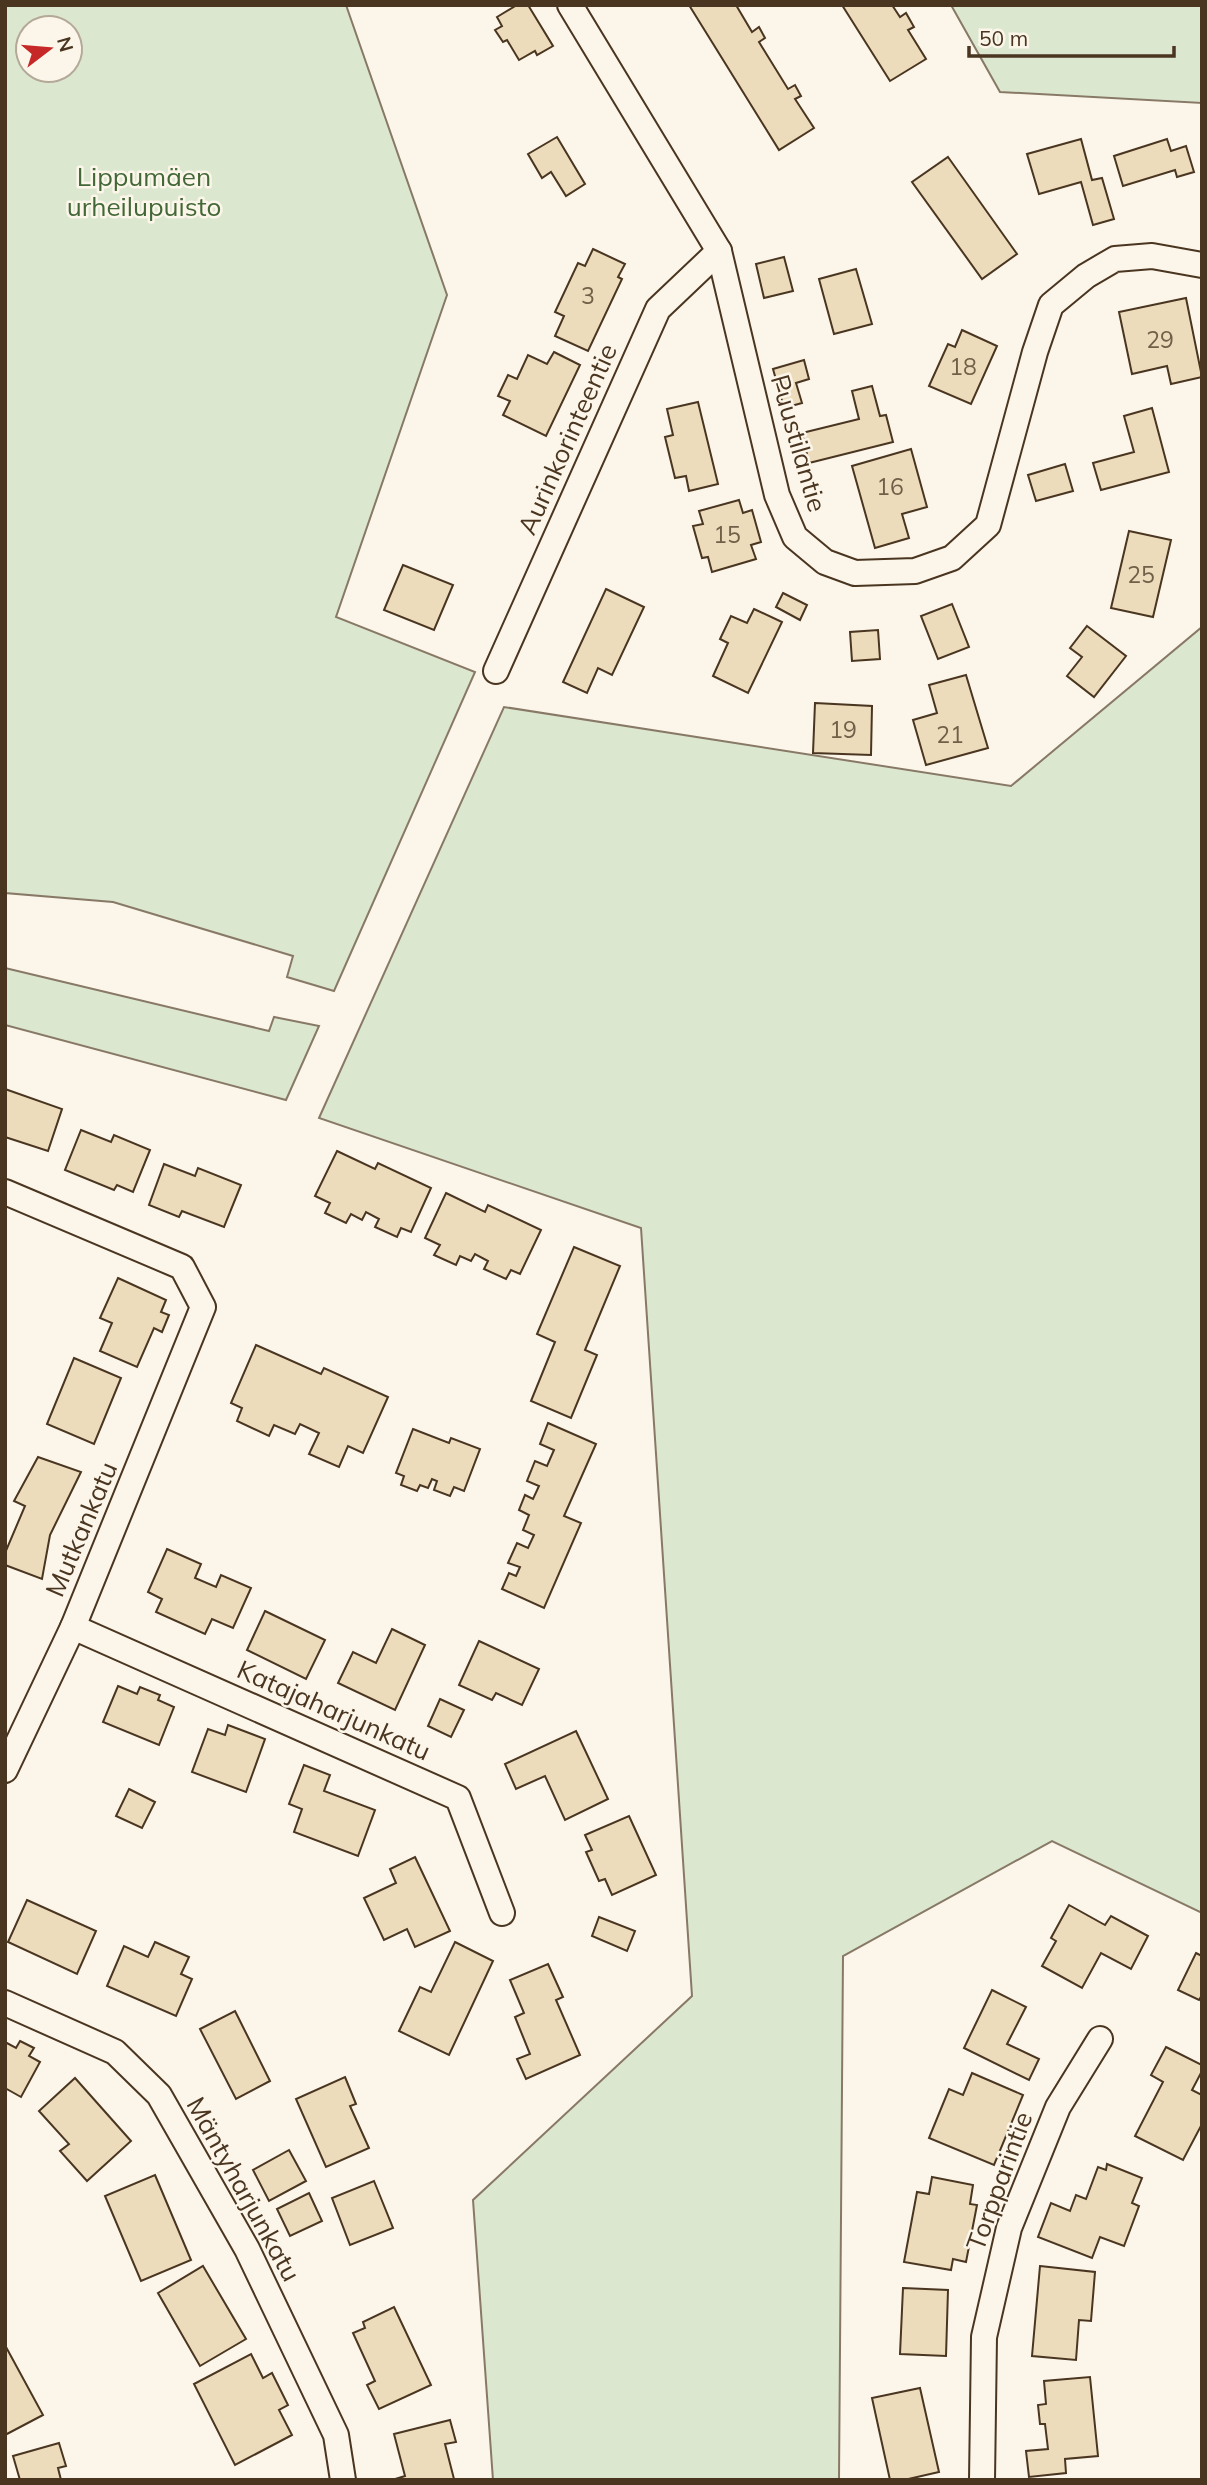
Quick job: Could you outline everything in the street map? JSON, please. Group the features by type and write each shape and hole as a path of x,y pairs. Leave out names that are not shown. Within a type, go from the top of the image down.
{"street":[{"name":"Puustilantie","path":"570,5 719,251 777,495 795,537 825,562 855,573 915,571 952,558 988,525 1035,352 1051,305 1086,276 1115,259 1152,256 1202,265"},
{"name":"Aurinkorinteentie","path":"496,671 658,309 719,251"},
{"name":"Mutkankatu","path":"5,1192 182,1267 203,1307 73,1627 5,1770"},
{"name":"Katajaharjunkatu","path":"73,1627 458,1798 502,1913"},
{"name":"Mäntyharjunkatu","path":"5,2003 115,2052 159,2095 247,2249 336,2435 343,2480"},
{"name":"Torpparintie","path":"982,2480 980,2467 984,2337 1009,2228 1058,2107 1100,2039"}],"green space":[{"name":"Lippumäen urheilupuisto","path":"5,5 346,5 447,295 336,617 475,672 334,991 287,977 293,956 113,902 5,893"},
{"path":"951,5 1202,5 1202,103 1000,92"},
{"path":"1202,627 1202,1913 1052,1841 843,1956 839,2480 493,2480 473,2200 692,1996 641,1228 319,1118 504,707 1011,786"},
{"path":"5,968 269,1031 274,1017 319,1026 286,1100 5,1025"}],"building":[{"path":"517,5 528,5 553,46 537,55 535,51 519,60 507,40 503,42 495,30 502,26 497,17"},
{"path":"689,5 736,5 752,32 759,27 765,38 759,42 788,89 795,85 801,96 795,99 814,128 779,150"},
{"path":"842,5 892,5 900,17 906,13 914,27 908,30 926,59 890,81"},
{"path":"557,137 585,184 566,196 551,172 542,178 528,154"},
{"path":"1081,139 1092,180 1102,178 1114,219 1093,225 1081,182 1039,194 1027,154"},
{"path":"1167,139 1171,151 1186,146 1194,172 1177,177 1175,170 1123,186 1114,156"},
{"path":"948,157 1017,254 982,279 912,182"},
{"path":"593,249 625,264 618,277 622,279 588,351 555,336 564,316 555,312 578,263 585,266"},
{"path":"784,257 793,291 764,298 756,264"},
{"path":"856,269 872,324 834,334 819,279"},
{"path":"1186,298 1202,377 1171,384 1167,366 1132,374 1119,312"},
{"path":"962,330 997,346 971,404 929,386 948,344 955,347"},
{"path":"554,352 580,365 546,436 503,415 510,401 498,396 508,375 517,379 528,355 547,364"},
{"path":"804,360 809,379 796,383 802,403 784,408 773,369"},
{"path":"872,386 880,416 886,415 893,442 809,463 802,433 859,419 852,391"},
{"path":"698,402 718,484 689,491 686,476 675,478 665,437 673,435 667,409"},
{"path":"1152,408 1169,472 1101,490 1093,463 1134,452 1124,416"},
{"path":"911,449 927,507 902,514 909,538 875,548 852,466"},
{"path":"1065,464 1073,491 1036,501 1028,475"},
{"path":"739,500 743,513 752,510 761,542 751,545 756,559 712,572 708,557 702,558 693,526 703,524 699,511"},
{"path":"1129,531 1171,540 1153,617 1111,608"},
{"path":"403,565 453,585 434,630 384,610"},
{"path":"606,589 644,607 612,675 598,668 587,693 563,682"},
{"path":"783,593 807,605 800,620 776,607"},
{"path":"952,604 969,647 938,659 921,616"},
{"path":"754,609 782,622 748,693 713,676 728,643 720,639 731,616 747,623"},
{"path":"1087,626 1126,656 1094,697 1067,676 1082,657 1070,648"},
{"path":"878,630 880,659 852,661 850,632"},
{"path":"966,675 988,748 926,765 913,720 937,713 929,685"},
{"path":"815,703 872,706 871,755 813,753"},
{"path":"5,1089 62,1109 48,1151 5,1137"},
{"path":"81,1130 111,1142 114,1135 150,1150 133,1192 117,1185 114,1190 65,1170"},
{"path":"337,1151 375,1169 378,1163 431,1188 411,1232 401,1228 397,1237 375,1227 379,1219 366,1212 362,1220 351,1214 346,1223 325,1213 330,1203 315,1196"},
{"path":"164,1164 195,1176 198,1168 241,1185 224,1227 182,1211 179,1217 149,1205"},
{"path":"446,1193 485,1212 488,1205 541,1230 520,1274 511,1270 506,1279 484,1269 488,1261 475,1254 471,1261 460,1256 456,1265 434,1255 440,1245 425,1238"},
{"path":"574,1247 620,1266 585,1350 597,1355 571,1418 531,1401 555,1342 537,1334"},
{"path":"118,1278 166,1300 161,1312 169,1315 162,1332 154,1328 137,1367 100,1351 112,1323 100,1318"},
{"path":"256,1345 321,1374 324,1368 388,1397 363,1453 348,1446 339,1467 309,1454 319,1433 300,1424 295,1434 274,1425 269,1436 237,1421 242,1408 231,1403"},
{"path":"74,1358 121,1378 94,1444 47,1424"},
{"path":"548,1423 596,1444 564,1516 581,1523 544,1608 502,1589 509,1573 516,1576 520,1567 508,1563 517,1543 528,1548 534,1535 523,1530 529,1515 519,1510 525,1495 533,1499 539,1486 527,1481 535,1461 547,1466 554,1450 540,1444"},
{"path":"413,1429 449,1443 451,1438 480,1449 464,1491 454,1487 450,1496 434,1490 437,1481 432,1479 428,1488 420,1485 417,1491 401,1485 404,1476 396,1473"},
{"path":"38,1457 81,1472 50,1535 42,1579 5,1565 5,1553 25,1506 14,1501"},
{"path":"167,1549 201,1564 195,1578 216,1587 221,1575 251,1588 233,1628 212,1619 205,1634 156,1612 162,1599 148,1592"},
{"path":"265,1611 325,1640 306,1679 247,1650"},
{"path":"392,1629 425,1645 395,1710 338,1683 353,1652 376,1663"},
{"path":"479,1641 539,1669 522,1705 496,1693 492,1700 459,1685"},
{"path":"118,1686 137,1694 140,1687 160,1695 158,1700 174,1707 159,1745 103,1722"},
{"path":"440,1699 464,1710 451,1737 428,1726"},
{"path":"228,1725 265,1739 246,1792 192,1772 208,1729 225,1735"},
{"path":"576,1731 608,1799 565,1820 545,1776 516,1789 505,1764"},
{"path":"304,1765 330,1775 324,1791 375,1810 358,1856 294,1832 302,1809 289,1804"},
{"path":"129,1789 155,1802 142,1828 116,1816"},
{"path":"629,1816 656,1875 612,1895 605,1879 599,1881 586,1852 592,1850 585,1835"},
{"path":"415,1857 450,1931 415,1947 407,1929 384,1940 364,1898 396,1883 390,1869"},
{"path":"27,1900 96,1931 77,1974 8,1942"},
{"path":"1069,1905 1105,1925 1111,1916 1148,1936 1131,1969 1101,1953 1082,1988 1042,1966 1056,1941 1051,1938"},
{"path":"599,1917 635,1931 627,1951 592,1936"},
{"path":"155,1942 189,1957 181,1974 192,1979 176,2016 107,1986 124,1946 148,1957"},
{"path":"455,1942 493,1961 449,2055 399,2031 420,1987 431,1992"},
{"path":"1196,1953 1202,1956 1202,1995 1199,2000 1178,1990"},
{"path":"548,1964 563,1997 556,2000 580,2055 526,2079 517,2059 530,2054 515,2017 524,2013 510,1980"},
{"path":"992,1990 1026,2007 1007,2044 1039,2059 1029,2080 964,2048"},
{"path":"235,2011 270,2081 236,2099 200,2029"},
{"path":"20,2041 34,2048 29,2056 40,2062 21,2097 5,2088 5,2042 16,2048"},
{"path":"1166,2047 1202,2065 1202,2071 1192,2090 1202,2095 1202,2124 1183,2160 1135,2136 1163,2082 1151,2075"},
{"path":"972,2073 1023,2095 994,2165 929,2138 949,2089 963,2095"},
{"path":"345,2077 356,2104 350,2106 369,2148 326,2167 296,2099"},
{"path":"75,2078 131,2141 87,2181 60,2151 69,2144 39,2111"},
{"path":"289,2150 306,2181 269,2201 253,2170"},
{"path":"1107,2164 1142,2178 1132,2203 1139,2206 1124,2246 1100,2237 1092,2258 1038,2237 1051,2203 1070,2211 1076,2195 1086,2199 1098,2167 1106,2170"},
{"path":"155,2175 191,2260 141,2281 105,2196"},
{"path":"932,2177 973,2185 970,2204 977,2205 966,2262 953,2259 951,2270 904,2262 917,2192 929,2194"},
{"path":"374,2181 393,2228 350,2245 332,2198"},
{"path":"309,2193 322,2221 290,2236 277,2209"},
{"path":"203,2266 246,2339 200,2366 158,2293"},
{"path":"1040,2266 1095,2272 1091,2321 1079,2320 1076,2360 1032,2356"},
{"path":"903,2288 948,2290 946,2356 900,2354"},
{"path":"394,2307 431,2385 379,2409 367,2385 375,2381 353,2333 365,2328 363,2322"},
{"path":"5,2348 43,2415 5,2435"},
{"path":"251,2354 263,2378 272,2373 288,2405 279,2410 292,2435 235,2465 194,2384"},
{"path":"1090,2377 1098,2456 1065,2459 1066,2473 1029,2477 1026,2451 1048,2449 1045,2424 1040,2424 1038,2405 1046,2404 1044,2381"},
{"path":"920,2388 939,2472 904,2480 890,2480 872,2398"},
{"path":"450,2420 456,2442 445,2444 454,2479 392,2480 405,2476 394,2434"},
{"path":"59,2443 66,2466 58,2468 61,2480 20,2480 13,2456"}]}
